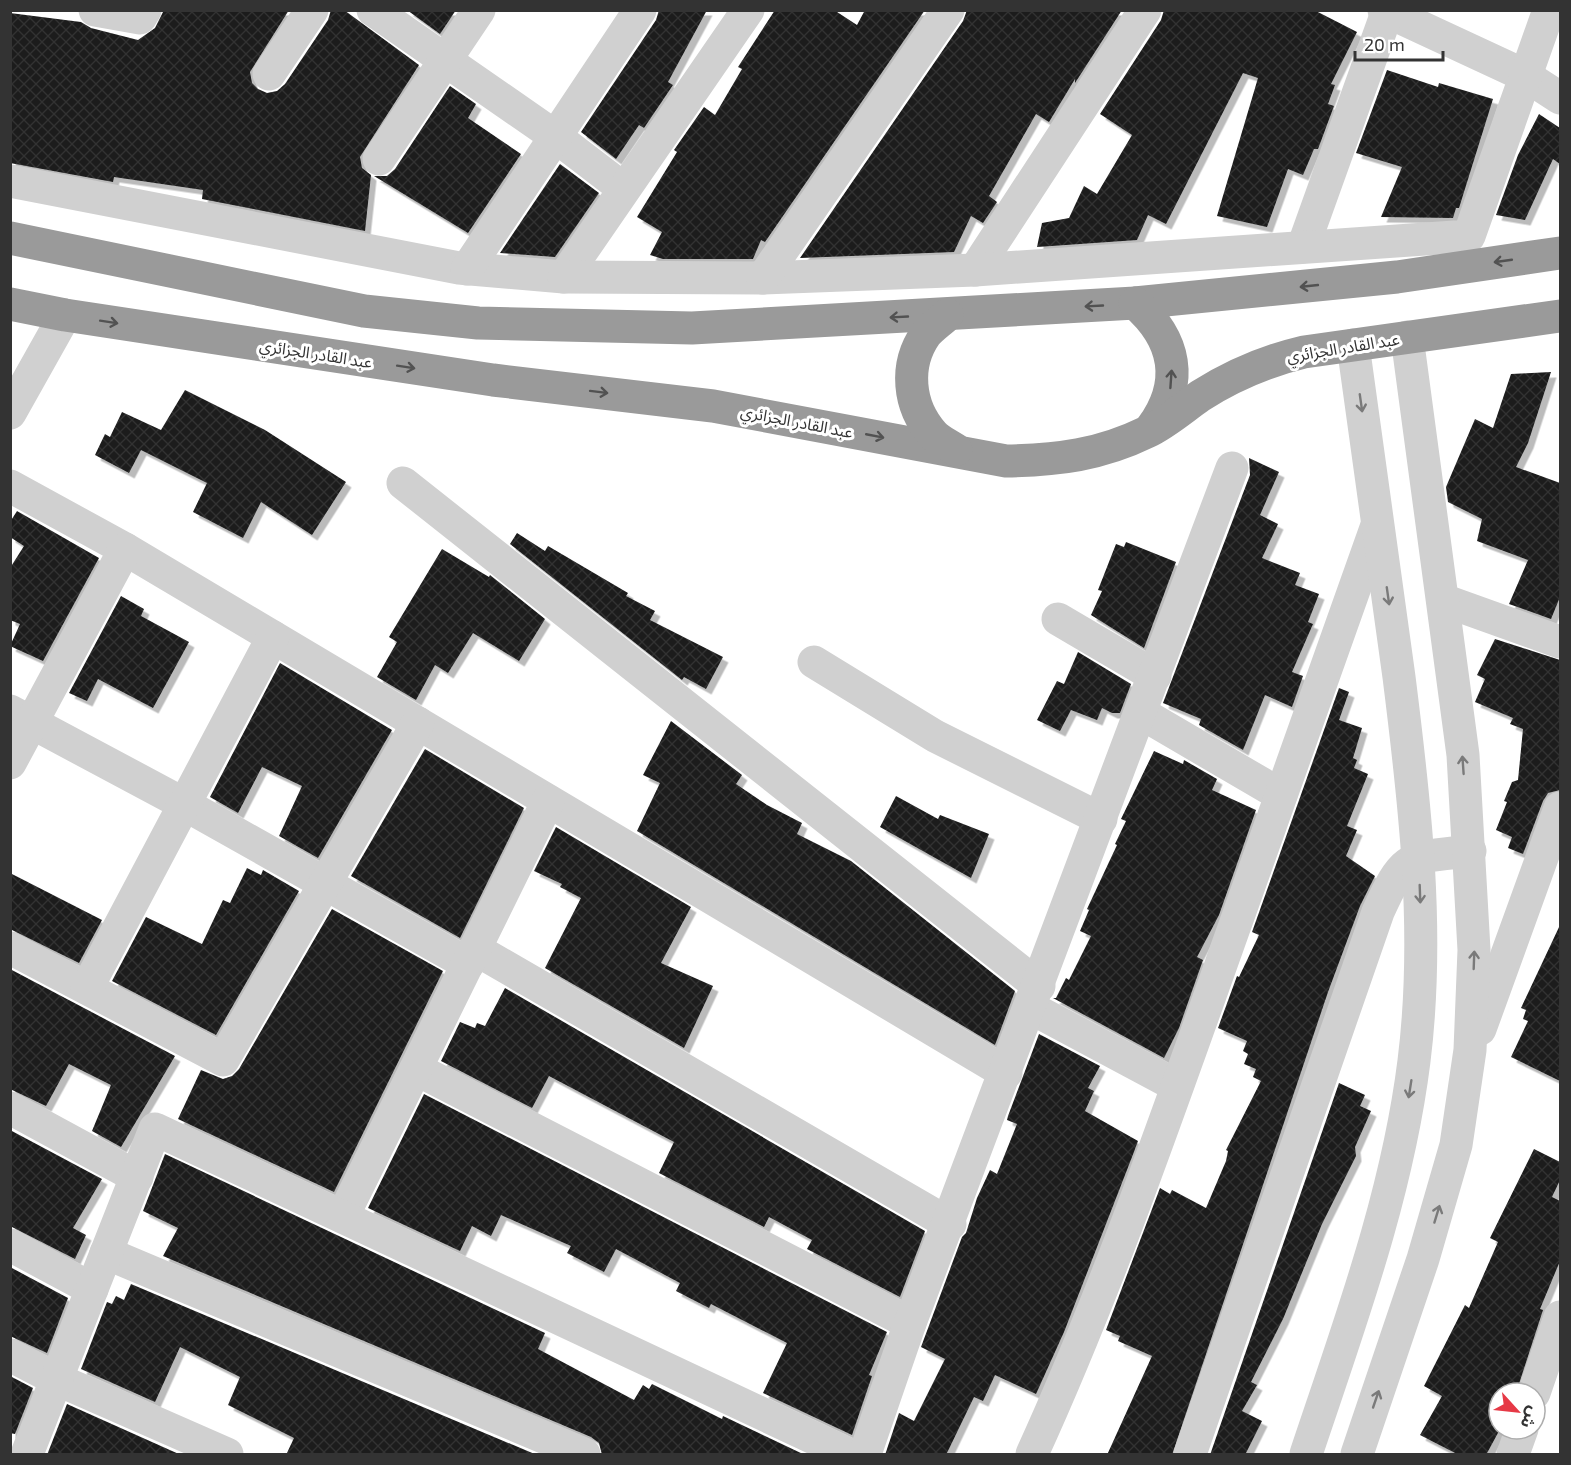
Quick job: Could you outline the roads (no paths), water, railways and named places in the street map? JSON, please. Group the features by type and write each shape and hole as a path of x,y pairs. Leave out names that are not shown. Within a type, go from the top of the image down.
{"highway":[{"path":"10,238 364,311 477,323 692,328 1135,303 1396,277 1560,253"},
{"path":"1135,303 1153,319 1166,340 1172,364 1171,388 1163,412 1149,431"},
{"name":"عبد القادر الجزائري","path":"10,304 65,315 493,380 712,406 1006,461 1055,460 1104,450 1149,431 1237,375 1273,359 1353,345 1560,316"},
{"path":"947,315 927,333 918,350 914,358 911,386 918,413 934,436 958,451"}],"street":[{"path":"95,10 140,18 145,10"},
{"path":"269,74 312,10"},
{"path":"373,10 556,137 624,189"},
{"path":"379,159 479,10"},
{"path":"467,269 640,10"},
{"path":"564,277 748,10"},
{"path":"763,278 948,10"},
{"path":"975,270 1145,10"},
{"path":"10,181 467,269 564,277 763,278 975,270 1470,236 1549,10"},
{"path":"1304,247 1386,11 1526,76 1560,98"},
{"path":"10,413 65,315"},
{"path":"1357,1455 1441,1201 1456,1145 1468,1063 1474,950 1463,755 1407,337"},
{"path":"1306,1455 1364,1281 1388,1200 1403,1130 1414,1060 1422,937 1412,780 1353,345"},
{"path":"865,1455 910,1323 950,1224 1232,468"},
{"path":"403,483 1035,997 1177,1086"},
{"path":"10,486 125,549 1006,1073"},
{"path":"1032,1455 1056,1402 1111,1263 1177,1086 1377,523"},
{"path":"10,763 21,718 125,549"},
{"path":"1443,600 1560,642"},
{"path":"1058,619 1155,676"},
{"path":"87,988 273,637"},
{"path":"814,662 935,736 1101,819"},
{"path":"1141,713 1281,795"},
{"path":"21,718 184,804 326,884 472,956 950,1224"},
{"path":"10,948 223,1060 418,723"},
{"path":"343,1216 548,801"},
{"path":"1468,1063 1560,808"},
{"path":"1190,1455 1378,912 1394,877 1418,856 1470,851"},
{"path":"416,1069 910,1323"},
{"path":"10,1108 137,1177"},
{"path":"27,1455 155,1129 848,1455"},
{"path":"10,1245 92,1289"},
{"path":"106,1253 584,1455"},
{"path":"1538,1381 1560,1317"},
{"path":"10,1355 56,1379 227,1455"}]}
